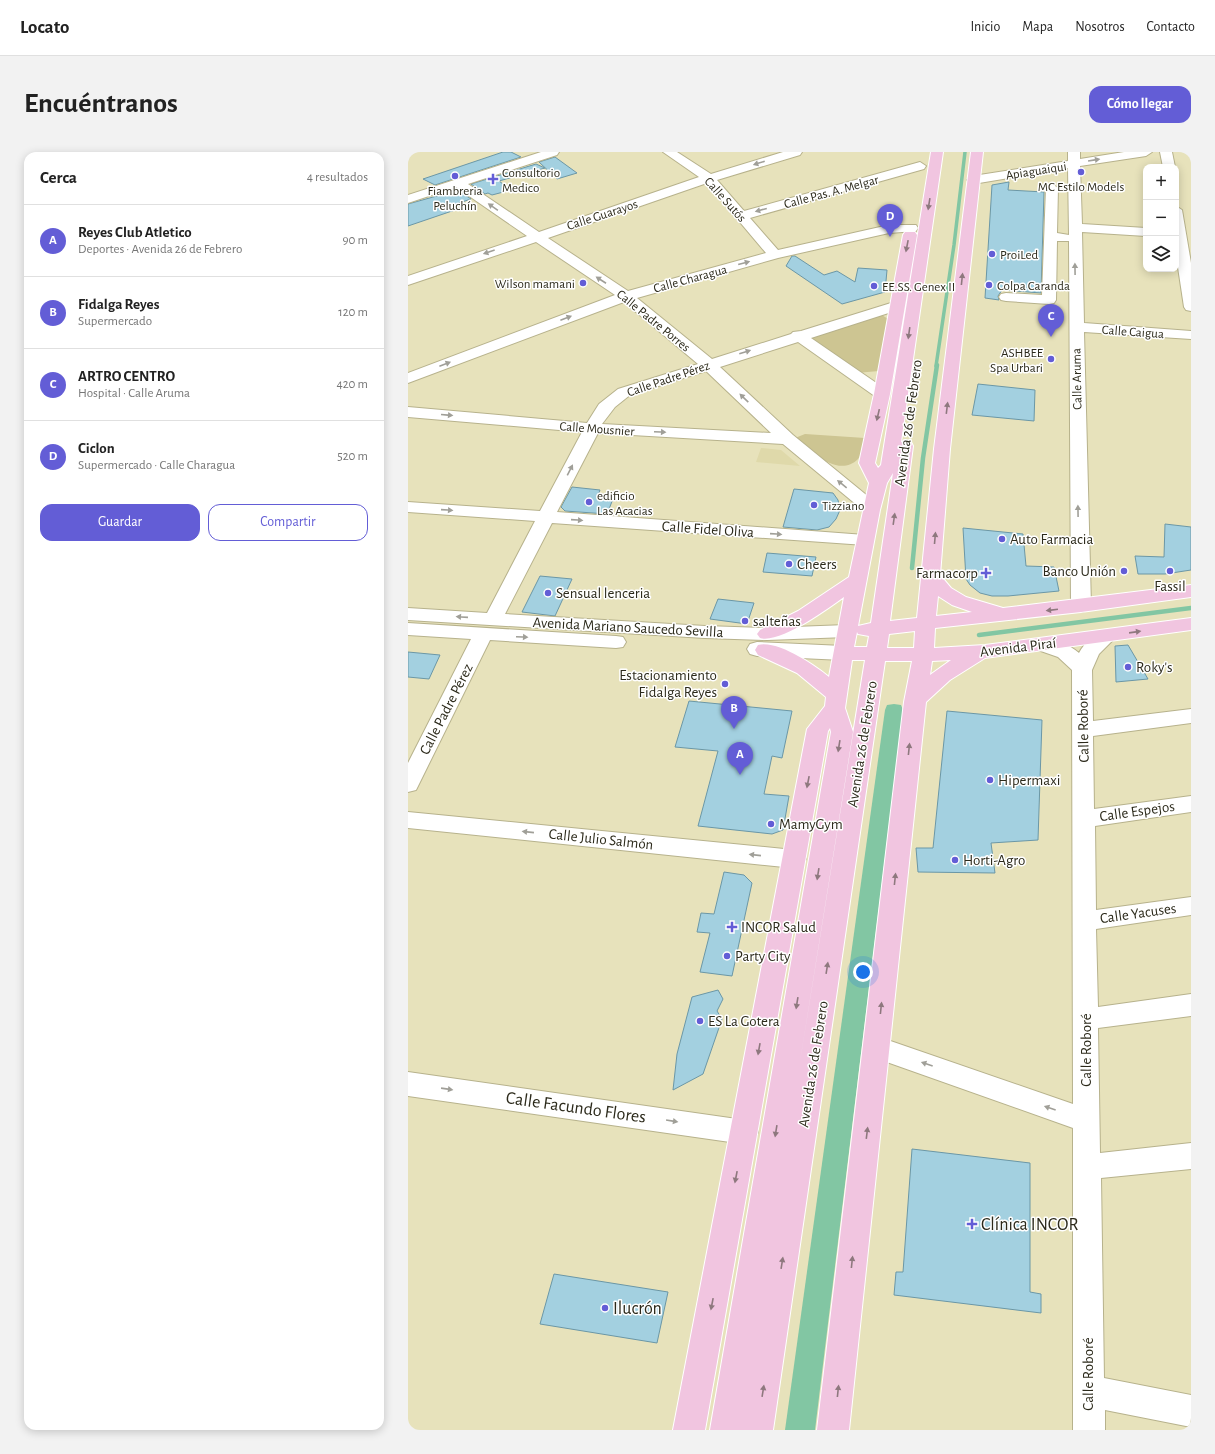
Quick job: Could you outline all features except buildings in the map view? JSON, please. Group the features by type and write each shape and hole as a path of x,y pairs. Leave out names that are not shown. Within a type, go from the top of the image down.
{"main road":[{"name":"Avenida 26 de Febrero","path":"726,1430 842,732 836,702 843,653 871,510 878,483 889,465 937,152"},
{"name":"Avenida 26 de Febrero","path":"757,1430 877,642 949,152"},
{"path":"834,1430 914,702 923,655 942,449 977,152"},
{"path":"919,173 933,178"},
{"name":"Avenida 26 de Febrero","path":"878,483 867,463 885,378 896,306 912,221"},
{"path":"885,378 906,354"},
{"path":"931,577 940,589 951,598 1006,615"},
{"path":"689,1430 818,729 836,702 806,668 787,658 766,642 857,580"},
{"name":"Avenida Piraí","path":"843,653 925,624 1081,606 1191,591"},
{"name":"Avenida Piraí","path":"847,631 877,642 923,655 985,652 1191,624"},
{"path":"914,702 936,679 958,664 985,652"}],"street":[{"path":"408,199 553,152"},
{"name":"Calle Sutós","path":"669,152 709,178 776,255"},
{"name":"Calle Guarayos","path":"408,281 535,236 709,178 796,152"},
{"name":"Apiaguaiqui","path":"973,180 1074,158 1146,152"},
{"path":"1166,152 1168,164"},
{"name":"Calle Aruma","path":"1074,158 1081,606"},
{"name":"Calle Pas. A. Melgar","path":"741,216 919,173"},
{"name":"Calle Padre Porres","path":"458,183 626,296 708,364 787,439 864,502 871,510"},
{"path":"1006,297 1049,300 1052,188"},
{"name":"Calle Charagua","path":"408,378 626,296 776,255 912,221"},
{"path":"1179,222 1182,235 1191,307"},
{"path":"1050,236 1074,233 1143,232"},
{"name":"Calle Padre Pérez","path":"408,784 592,428 603,409 613,398 624,392 708,364 896,306"},
{"name":"Calle Caigua","path":"1076,328 1191,335"},
{"path":"798,335 882,394"},
{"name":"Calle Mousnier","path":"408,412 592,428 787,439"},
{"name":"Calle Fidel Oliva","path":"408,507 865,540"},
{"name":"Avenida Mariano Saucedo Sevilla","path":"408,614 488,627"},
{"name":"Avenida Mariano Saucedo Sevilla","path":"408,629 488,627 766,642 843,653"},
{"name":"Avenida Mariano Saucedo Sevilla","path":"766,642 847,631"},
{"name":"Calle Roboré","path":"1089,1430 1082,670 1090,651 1108,636"},
{"name":"Calle Roboré","path":"1042,644 1056,647 1068,653 1077,661 1082,670"},
{"path":"1083,730 1191,716"},
{"name":"Calle Espejos","path":"1084,819 1191,804"},
{"name":"Calle Julio Salmón","path":"408,820 794,859"},
{"name":"Calle Yacuses","path":"1084,921 1191,906"},
{"path":"1086,1019 1191,1005"},
{"path":"876,1046 1086,1121"},
{"name":"Calle Facundo Flores","path":"408,1084 744,1132"},
{"path":"1087,1167 1191,1156"},
{"path":"1088,1391 1191,1411"}],"shaded area":[{"path":"882,315 888,319 879,371 856,373 805,337"},
{"path":"805,434 865,438 858,459 850,464 842,466 833,464 816,455 795,438"},
{"path":"761,448 781,450 800,466 756,462"}],"waterway":[{"path":"936,366 954,245 965,152"},
{"path":"912,568 923,458 937,365"},
{"path":"979,635 1191,608"},
{"path":"800,1430 894,710"}],"place":[{"name":"MC Estilo Models","path":"1081,172"},
{"name":"Fiambreria Peluchín","path":"455,176"},
{"name":"Consultorio Medico","path":"493,179"},
{"name":"Ciclon","path":"890,237"},
{"name":"ProiLed","path":"992,254"},
{"name":"Wilson mamani","path":"583,283"},
{"name":"Colpa Caranda","path":"989,285"},
{"name":"EE.SS. Genex II","path":"874,286"},
{"name":"ARTRO CENTRO","path":"1051,337"},
{"name":"ASHBEE Spa Urbari","path":"1051,359"},
{"name":"edificio Las Acacias","path":"589,502"},
{"name":"Tizziano","path":"814,505"},
{"name":"Auto Farmacia","path":"1002,539"},
{"name":"Cheers","path":"789,564"},
{"name":"Banco Unión","path":"1124,571"},
{"name":"Fassil","path":"1170,571"},
{"name":"Farmacorp","path":"986,573"},
{"name":"Sensual lenceria","path":"548,593"},
{"name":"salteñas","path":"745,621"},
{"name":"Roky's","path":"1128,667"},
{"name":"Estacionamiento Fidalga Reyes","path":"725,684"},
{"name":"Fidalga Reyes","path":"734,729"},
{"name":"Reyes Club Atletico","path":"740,775"},
{"name":"Hipermaxi","path":"990,780"},
{"name":"MamyGym","path":"771,824"},
{"name":"Horti-Agro","path":"955,860"},
{"name":"INCOR Salud","path":"732,927"},
{"name":"Party City","path":"727,956"},
{"name":"ES La Gotera","path":"700,1021"},
{"name":"Clínica INCOR","path":"972,1224"},
{"name":"Ilucrón","path":"605,1308"}]}
